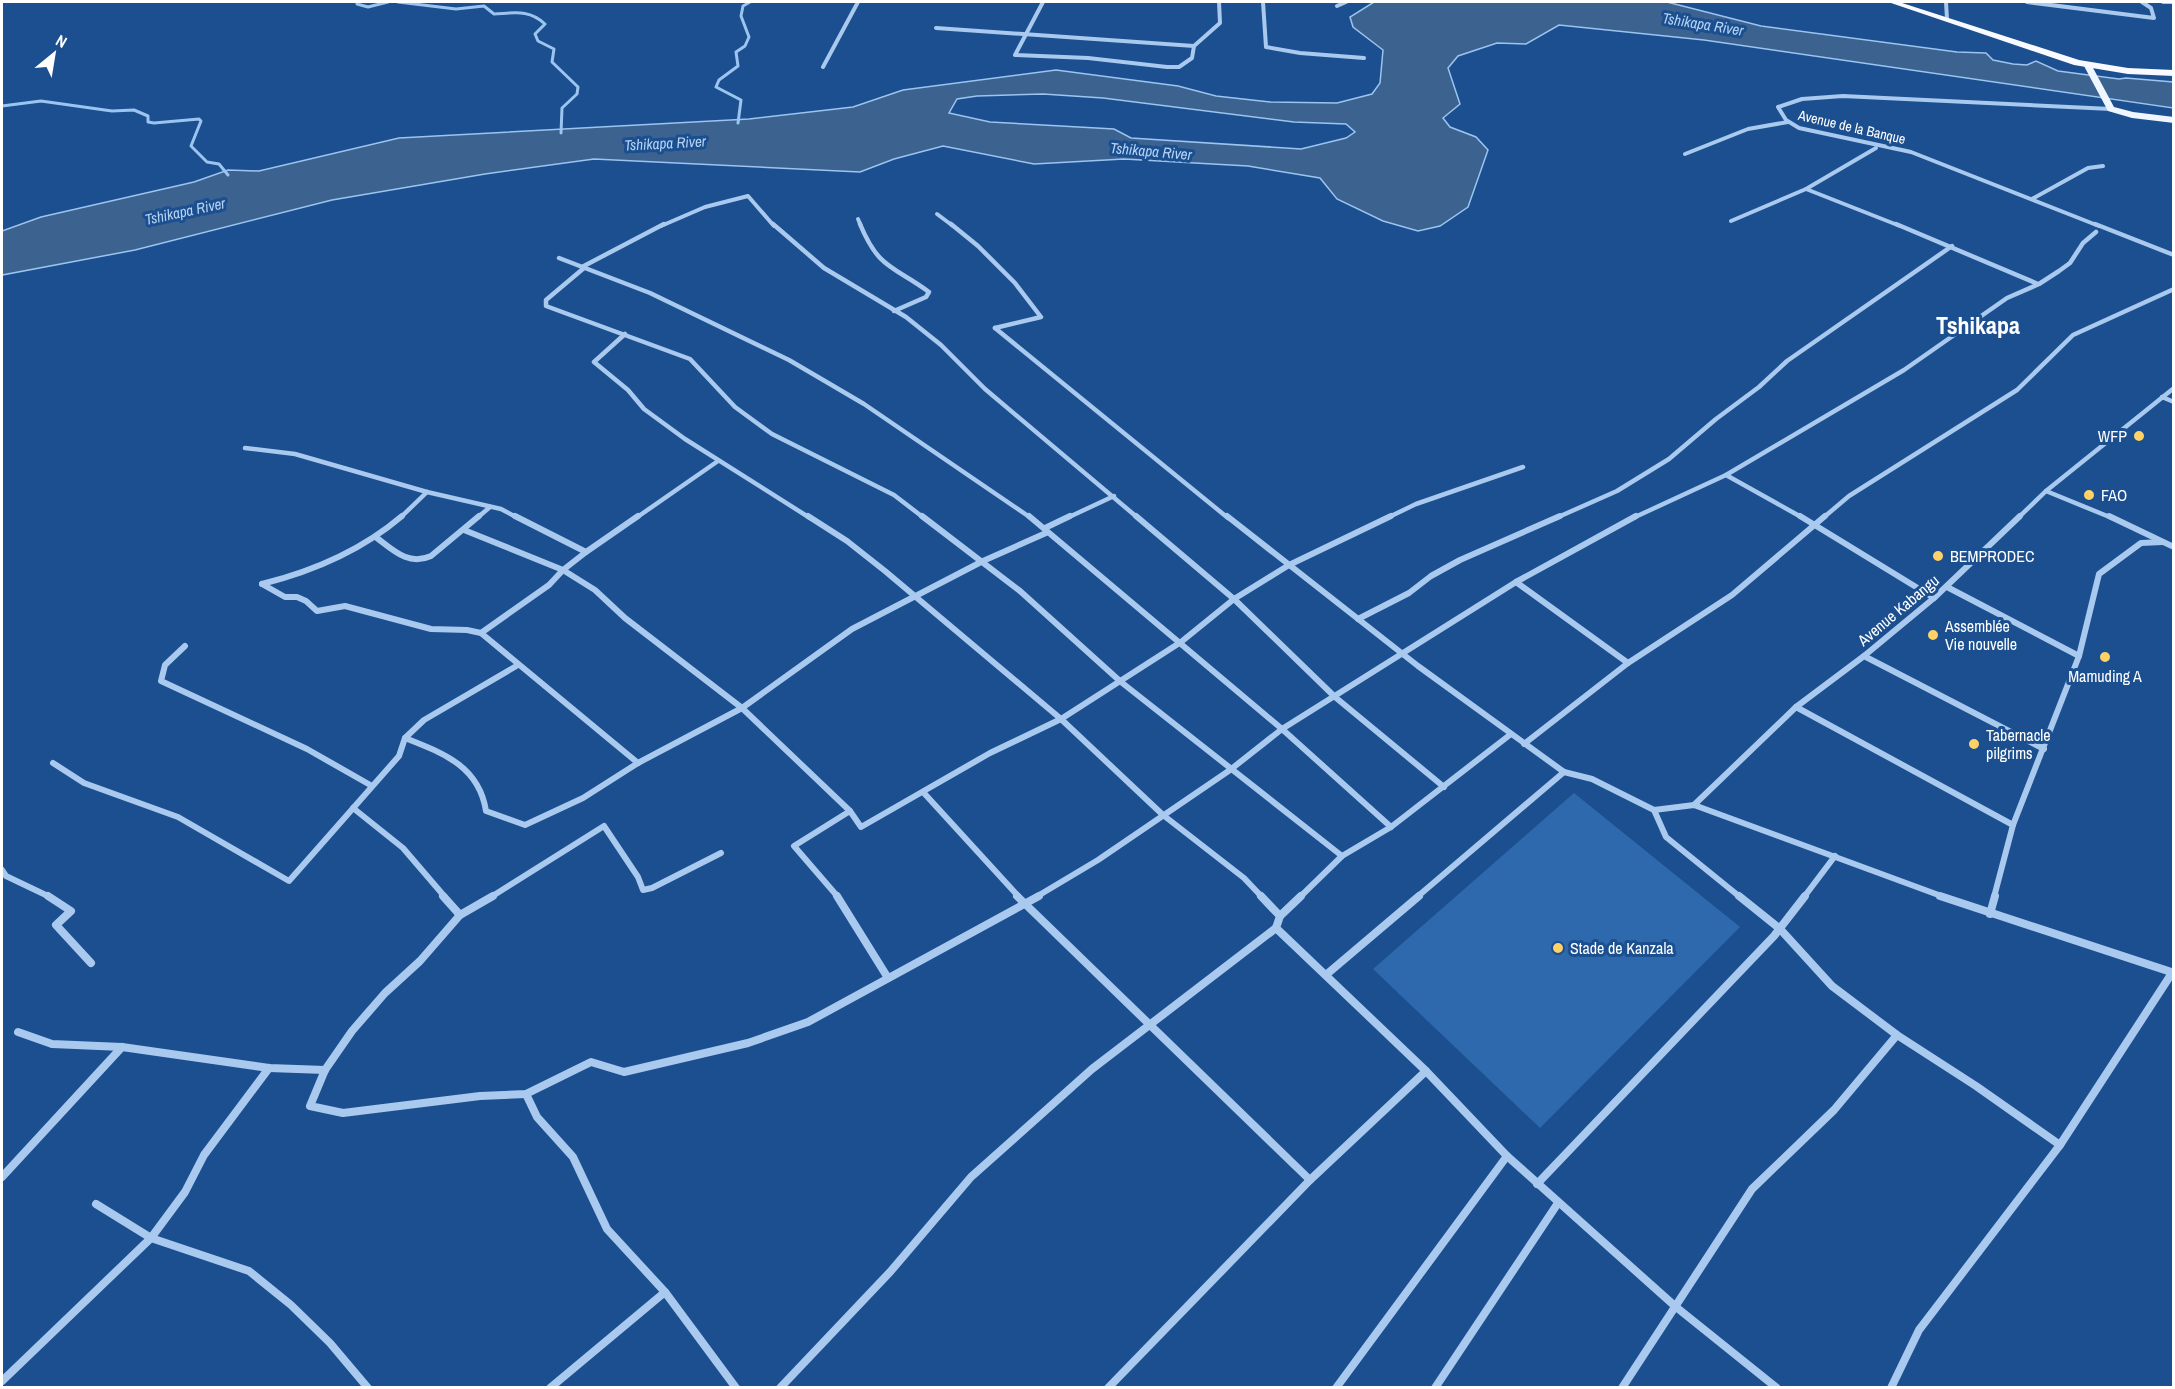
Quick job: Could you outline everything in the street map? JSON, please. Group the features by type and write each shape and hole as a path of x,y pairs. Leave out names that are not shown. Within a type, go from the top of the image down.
{"highway":[{"path":"1892,2 2090,68 2174,73"}],"main road":[{"path":"2090,68 2108,105 2132,115 2174,120"}],"street":[{"path":"823,67 858,2"},
{"path":"1043,2 1015,55 1088,58 1179,67 1192,58 1194,46 1220,23 1219,2"},
{"path":"1263,2 1266,47 1300,53 1364,58"},
{"path":"1336,6 1346,2"},
{"path":"1946,2 1947,19"},
{"path":"2027,2 2154,18 2151,8 2142,2"},
{"path":"2163,2 2174,2"},
{"path":"936,28 1194,46"},
{"name":"Avenue de la Banque","path":"2108,105 1964,99 1809,98 1787,102 1778,107 1779,114 1788,122 1815,133 1911,152 2174,255"},
{"path":"1685,154 1739,131 1772,123 1788,122"},
{"path":"1731,221 1806,189 1876,148"},
{"path":"2032,199 2088,168 2103,166"},
{"path":"1806,189 1952,246 2039,284"},
{"path":"1342,856 1121,682 1020,591 983,561 894,495 755,423 735,407 690,359 545,305 546,300 583,268 684,216 718,203 748,196 777,229 824,268 906,317 941,345 985,389 1234,599 1335,697 1444,787"},
{"path":"937,214 980,245 1017,285 1041,317 995,328 1140,448 1358,619 1564,772 1592,779 1654,810 1694,805 1990,914 2173,973 2060,1145 1919,1330 1891,1388"},
{"path":"858,219 865,241 884,263 929,292 926,297 894,311"},
{"path":"720,853 643,890 638,877 604,826 534,872 460,915 420,961 385,993 352,1031 325,1070 310,1106 343,1113 480,1096 526,1094 591,1062 624,1072 748,1043 808,1022 1025,904 1098,860 1230,770 1282,729 1516,582 1619,524 1726,475 1904,370 2007,298 2039,284 2070,263 2083,243 2096,232"},
{"path":"1358,619 1409,592 1431,576 1460,560 1617,491 1669,459 1716,419 1759,387 1787,361 1952,246"},
{"path":"559,258 650,292 713,325 789,360 864,404 1045,528 1282,729 1391,827"},
{"path":"1524,744 1628,663 1732,595 1850,496 2017,390 2073,335 2174,289"},
{"path":"625,334 594,362 628,390 644,410 718,461 847,541 1060,718 1163,815 1244,878 1280,916"},
{"name":"Avenue Kabangu","path":"1694,805 1796,707 1864,656 1934,598 2046,491 2174,388"},
{"path":"2162,397 2174,402"},
{"path":"245,448 295,454 427,492 490,507 518,517 585,552"},
{"path":"481,633 549,585 585,552 718,461"},
{"path":"464,530 563,570 595,590 626,618 742,708 850,812 861,827 1121,682 1180,642 1234,599 1289,565 1416,504 1523,466"},
{"path":"1726,475 1815,525 1934,598"},
{"path":"2046,491 2100,512 2174,547"},
{"path":"427,492 410,511 377,538 315,569 262,584 285,597 297,597 306,601 317,610 343,606 435,630 468,628 481,633 638,763"},
{"path":"1045,528 1114,496"},
{"path":"377,538 413,562 426,559 490,507"},
{"path":"405,738 460,764 486,794 486,811 513,817 525,825 583,798 638,763 742,708 852,629 983,561 1046,533 1045,528"},
{"path":"1990,914 2013,825 2079,656 2099,574 2140,543 2162,542"},
{"path":"1516,582 1628,663"},
{"path":"1947,587 2079,656"},
{"path":"185,646 169,658 161,681 171,688 308,749 372,786"},
{"path":"1864,656 2044,749"},
{"path":"53,763 84,783 177,817 289,881 399,756 405,738 424,720 518,665"},
{"path":"1796,707 2013,825"},
{"path":"780,1388 890,1272 971,1177 1092,1069 1276,928 1280,916 1342,856 1391,827 1511,734"},
{"path":"1327,974 1564,772"},
{"path":"923,792 1025,904 1152,1024 1310,1180"},
{"path":"353,808 403,848 460,915"},
{"path":"1654,810 1666,837 1780,929 1832,986 1897,1035 1976,1086 2060,1145"},
{"path":"850,812 794,846 836,894 888,978"},
{"path":"1537,1184 1780,929 1834,856"},
{"path":"2,870 6,876 43,892 71,911 56,925 91,963"},
{"path":"1276,928 1327,974 1426,1071 1506,1156 1676,1307 1777,1388"},
{"path":"18,1032 52,1044 122,1047 269,1068 325,1070"},
{"path":"1622,1388 1752,1189 1834,1110 1897,1035"},
{"path":"2,1178 122,1047"},
{"path":"2,1381 151,1238 185,1192 204,1155 269,1068"},
{"path":"1108,1388 1310,1180 1426,1071"},
{"path":"526,1094 537,1117 573,1157 607,1229 665,1292 736,1388"},
{"path":"1336,1388 1506,1156"},
{"path":"96,1203 151,1238 249,1271 307,1320 368,1388"},
{"path":"1435,1388 1558,1203"},
{"path":"550,1388 665,1292"}],"shaded area":[{"name":"Stade de Kanzala","path":"1574,793 1740,927 1540,1128 1373,969"}],"water":[{"name":"Tshikapa River","path":"1374,2 1667,2 1761,26 1957,52 1986,53 1993,60 2027,65 2036,61 2058,71 2119,79 2173,82 2173,108 1704,40 1559,25 1526,44 1497,43 1458,56 1448,68 1460,104 1443,118 1450,127 1476,137 1488,150 1468,207 1440,226 1418,231 1383,221 1337,199 1320,178 1248,166 1124,159 1034,164 943,146 894,159 860,172 594,159 485,174 332,200 135,250 2,275 2,231 41,217 194,182 228,170 259,171 399,138 749,119 853,107 903,90 1056,70 1178,86 1216,96 1270,102 1337,103 1372,94 1380,83 1383,50 1353,27 1350,17","holes":["1043,94 1103,98 1294,122 1346,124 1355,132 1346,138 1301,149 1131,138 1114,129 990,122 949,113 957,99 977,96"]}],"waterway":[{"path":"357,2 357,4 368,7 388,2"},
{"path":"398,2 456,9 484,6 494,14 527,14 539,19 545,24 535,34 538,41 554,49 552,62 578,87 577,94 562,108 561,133"},
{"path":"738,123 741,100 716,87 719,80 738,66 736,52 745,46 749,37 741,16 743,6 750,2"},
{"path":"2,106 41,101 112,111 134,110 148,116 148,122 154,123 199,119 201,121 191,146 207,162 219,164 228,175"}],"place":[{"name":"WFP","path":"2139,436"},
{"name":"FAO","path":"2089,495"},
{"name":"BEMPRODEC","path":"1938,556"},
{"name":"Assemblée Vie nouvelle","path":"1933,635"},
{"name":"Mamuding A","path":"2105,657"},
{"name":"Tabernacle pilgrims","path":"1974,744"},
{"name":"Stade de Kanzala","path":"1558,948"}],"district":[{"name":"Tshikapa","path":"1978,325"}]}
